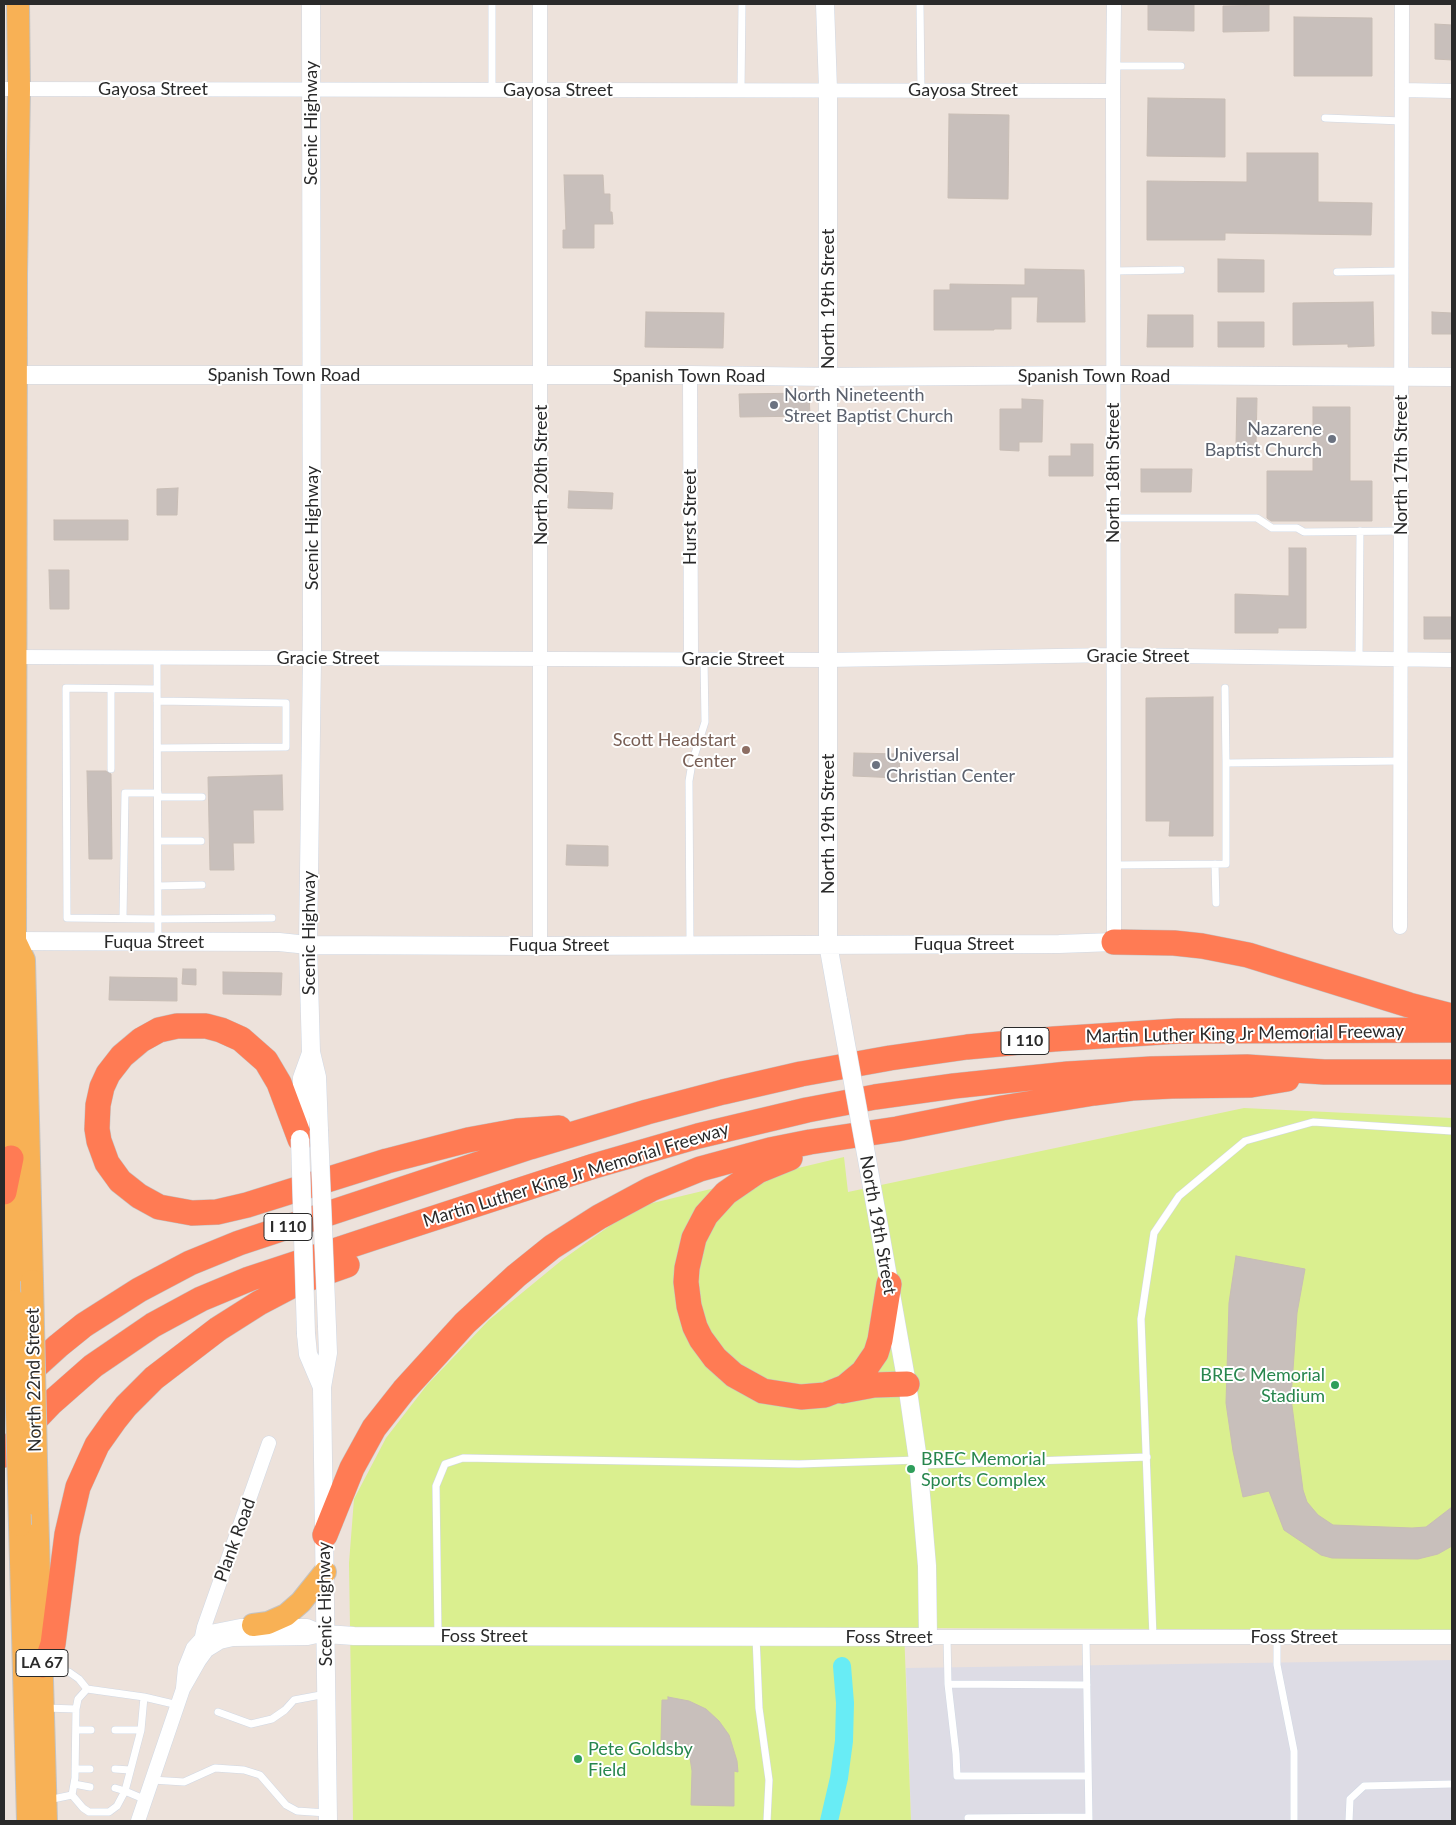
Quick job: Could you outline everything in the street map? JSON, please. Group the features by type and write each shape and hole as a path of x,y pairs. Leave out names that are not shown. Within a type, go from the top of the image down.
{"highway":[{"path":"1114,942 1174,943 1202,946 1248,955 1409,1005 1452,1016"},
{"path":"309,1135 266,1061 241,1039 214,1028 197,1025 176,1026 159,1030 141,1040 122,1056 108,1074 99,1098 97,1119 99,1141 105,1158 116,1177 127,1188 148,1202 169,1210 192,1213 217,1212 247,1205 387,1161 494,1135 516,1131 606,1124"},
{"name":"Martin Luther King Jr Memorial Freeway","path":"4,1395 51,1351 84,1325 139,1290 190,1263 274,1231 606,1124 684,1102 778,1079 890,1058 968,1047 1102,1035 1169,1032 1452,1030"},
{"name":"Martin Luther King Jr Memorial Freeway","path":"4,1455 51,1403 93,1366 131,1339 193,1303 249,1279 625,1157 698,1136 838,1104 935,1088 1068,1074 1151,1069 1247,1067 1324,1072 1452,1072"},
{"path":"325,1535 352,1468 370,1435 387,1410 465,1323 552,1247 599,1216 651,1189 700,1169 770,1150 1002,1108 1094,1093 1172,1086 1251,1085 1324,1072"},
{"path":"897,1128 779,1162 758,1171 726,1193 710,1209 698,1230 691,1248 686,1282 689,1306 701,1339 715,1358 734,1376 750,1386 763,1391 801,1397 825,1395 874,1385 907,1384"},
{"path":"4,1192 11,1158"},
{"path":"42,1668 53,1644 67,1534 78,1487 97,1445 126,1406 154,1378 211,1334 271,1296 299,1282 384,1252 519,1191"},
{"path":"825,1395 845,1387 855,1380 870,1364 880,1340 889,1284"}],"main road":[{"name":"North 22nd Street","path":"18,4 11,89 10,274 16,375 14,657 6,1025 28,1821"},
{"name":"North 22nd Street","path":"9,940 24,960 25,967 45,1811"},
{"path":"253,1625 268,1623 286,1615 301,1602 325,1572"}],"street":[{"name":"Scenic Highway","path":"311,4 312,658 308,945 311,1052 302,1078 309,1135 328,1353 322,1387 327,1817"},
{"name":"North 20th Street","path":"540,4 540,946"},
{"name":"North 19th Street","path":"825,4 828,89 828,944 907,1384 919,1463 927,1566 928,1637"},
{"name":"North 18th Street","path":"1114,4 1114,942"},
{"name":"North 17th Street","path":"1400,926 1402,4"},
{"name":"Gayosa Street","path":"11,89 1113,91"},
{"path":"1402,90 1452,91"},
{"name":"Spanish Town Road","path":"16,375 828,377 1113,375 1452,377"},
{"name":"Hurst Street","path":"690,376 698,659"},
{"name":"Gracie Street","path":"14,657 828,660 1114,655 1452,660"},
{"name":"Fuqua Street","path":"9,940 279,942 308,945 540,946 1059,944 1114,942"},
{"name":"Scenic Highway","path":"309,1135 306,1334 308,1354 322,1387"},
{"name":"Plank Road","path":"195,1671 204,1626 269,1443"},
{"path":"203,1637 210,1632 231,1626 253,1625 307,1626 326,1634"},
{"name":"Plank Road","path":"183,1689 207,1650 226,1640 308,1638 326,1634"},
{"name":"Foss Street","path":"326,1634 354,1636 1452,1637"},
{"name":"Plank Road","path":"138,1821 183,1689 185,1668 193,1648 203,1637"}],"lane":[{"path":"492,4 492,90"},
{"path":"741,90 742,4"},
{"path":"920,4 920,90"},
{"path":"1113,66 1180,66"},
{"path":"1325,118 1402,121"},
{"path":"1113,272 1181,270"},
{"path":"1336,272 1401,271"},
{"path":"1114,518 1257,518 1272,528 1297,528 1304,532 1401,531"},
{"path":"1359,659 1360,531"},
{"path":"157,657 158,942"},
{"path":"690,945 689,781 692,763 704,722 698,659"},
{"path":"157,689 66,688 67,918 272,918"},
{"path":"1114,865 1226,864 1225,688"},
{"path":"111,689 111,769"},
{"path":"157,702 286,703 286,747 158,748"},
{"path":"1226,763 1400,761"},
{"path":"123,918 125,793 202,797"},
{"path":"158,841 201,841"},
{"path":"1215,864 1216,903"},
{"path":"158,886 202,885"},
{"path":"1153,1637 1142,1318 1154,1233 1179,1196 1245,1141 1313,1122 1452,1130"},
{"path":"438,1636 436,1486 445,1464 463,1458 798,1464 1147,1457"},
{"path":"756,1636 759,1708 769,1780 767,1821"},
{"path":"947,1637 948,1684 957,1776 1088,1776"},
{"path":"968,1818 1089,1819 1086,1637"},
{"path":"1277,1637 1277,1665 1294,1751 1294,1821"},
{"path":"42,1668 69,1672 80,1679 88,1689 144,1697 178,1705"},
{"path":"948,1684 1088,1684"},
{"path":"45,1811 72,1795 75,1768 76,1709 78,1699 88,1689"},
{"path":"218,1712 251,1724 272,1719 285,1710 294,1700 326,1694"},
{"path":"72,1795 83,1808 90,1812 109,1812 117,1806 125,1791 141,1730 144,1697"},
{"path":"43,1708 76,1709"},
{"path":"76,1730 91,1730"},
{"path":"115,1730 141,1730"},
{"path":"75,1768 90,1769"},
{"path":"152,1780 184,1782 215,1768 244,1770 260,1775 286,1806 297,1812 327,1817"},
{"path":"115,1769 130,1770"},
{"path":"74,1784 90,1787"},
{"path":"1349,1821 1350,1799 1364,1786 1452,1784"},
{"path":"115,1788 146,1800"}],"shaded area":[{"path":"1452,1660 1452,1821 911,1821 906,1668"}],"green space":[{"name":"BREC Memorial Sports Complex","path":"1244,1108 1452,1118 1452,1630 904,1628 911,1821 353,1821 349,1563 354,1499 386,1438 427,1385 489,1320 562,1260 636,1207 844,1157 848,1192"}],"building":[{"path":"1148,4 1194,4 1194,31 1148,30"},
{"path":"1269,5 1269,31 1223,32 1223,6"},
{"path":"1294,17 1372,18 1372,76 1294,76"},
{"path":"1435,24 1452,25 1452,60 1435,59"},
{"path":"1148,98 1225,99 1225,157 1147,156"},
{"path":"949,114 1009,115 1008,199 948,198"},
{"path":"1247,153 1318,153 1318,202 1372,203 1371,235 1225,233 1225,240 1147,240 1147,181 1247,182"},
{"path":"564,175 603,175 604,194 610,194 610,212 612,212 613,224 594,224 594,248 563,248 563,230 566,230"},
{"path":"1218,259 1264,260 1264,292 1218,292"},
{"path":"1025,269 1084,270 1085,322 1037,322 1038,297 1011,297 1011,329 934,330 934,290 950,290 950,284 1025,285"},
{"path":"1373,302 1374,346 1348,347 1348,344 1293,345 1293,303"},
{"path":"646,312 724,313 723,348 645,347"},
{"path":"1432,312 1452,313 1452,334 1432,334"},
{"path":"1148,315 1193,315 1193,347 1147,347"},
{"path":"1218,322 1264,322 1264,347 1218,347"},
{"name":"North Nineteenth Street Baptist Church","path":"809,393 810,416 740,417 739,394"},
{"path":"1237,398 1257,398 1256,446 1236,445"},
{"path":"1022,399 1043,400 1042,442 1019,442 1019,451 1000,450 1000,409 1022,409"},
{"name":"Nazarene Baptist Church","path":"1313,407 1350,407 1350,481 1372,481 1372,521 1271,521 1267,518 1267,471 1313,471"},
{"path":"1071,444 1093,444 1093,476 1049,476 1049,456 1071,456"},
{"path":"1141,469 1192,469 1191,492 1141,492"},
{"path":"178,488 177,515 157,515 157,489"},
{"path":"569,491 613,493 612,509 568,508"},
{"path":"54,520 128,520 128,540 54,540"},
{"path":"1289,548 1306,548 1306,628 1278,628 1278,633 1235,633 1235,594 1289,596"},
{"path":"49,570 69,570 69,609 50,609"},
{"path":"1424,617 1452,617 1452,639 1424,639"},
{"path":"1213,697 1213,836 1169,836 1170,821 1146,821 1146,698"},
{"name":"Universal Christian Center","path":"854,753 900,754 899,778 853,776"},
{"path":"87,771 106,771 111,774 112,859 89,859"},
{"path":"282,775 283,810 253,810 254,843 233,843 234,870 210,870 208,777"},
{"path":"567,845 608,846 608,866 566,865"},
{"path":"183,969 196,969 196,985 182,984"},
{"path":"223,972 282,973 281,995 223,994"},
{"path":"110,977 177,978 177,1001 109,1000"},
{"path":"1236,1256 1305,1269 1297,1313 1291,1398 1303,1490 1307,1502 1318,1515 1333,1525 1412,1528 1426,1527 1452,1507 1452,1546 1438,1554 1418,1559 1332,1558 1321,1555 1284,1530 1269,1491 1243,1497 1233,1451 1226,1403 1229,1303"},
{"path":"668,1697 689,1701 706,1709 719,1721 729,1735 737,1761 738,1772 734,1771 734,1806 691,1805 692,1771 690,1758 677,1746 661,1742 662,1700 668,1700"}],"waterway":[{"path":"829,1821 839,1778 844,1741 845,1703 842,1666"}],"place":[{"name":"North Nineteenth Street Baptist Church","path":"774,405"},
{"name":"Nazarene Baptist Church","path":"1332,439"},
{"name":"Scott Headstart Center","path":"746,750"},
{"name":"Universal Christian Center","path":"876,765"},
{"name":"BREC Memorial Stadium","path":"1335,1385"},
{"name":"BREC Memorial Sports Complex","path":"911,1469"},
{"name":"Pete Goldsby Field","path":"578,1759"}]}
